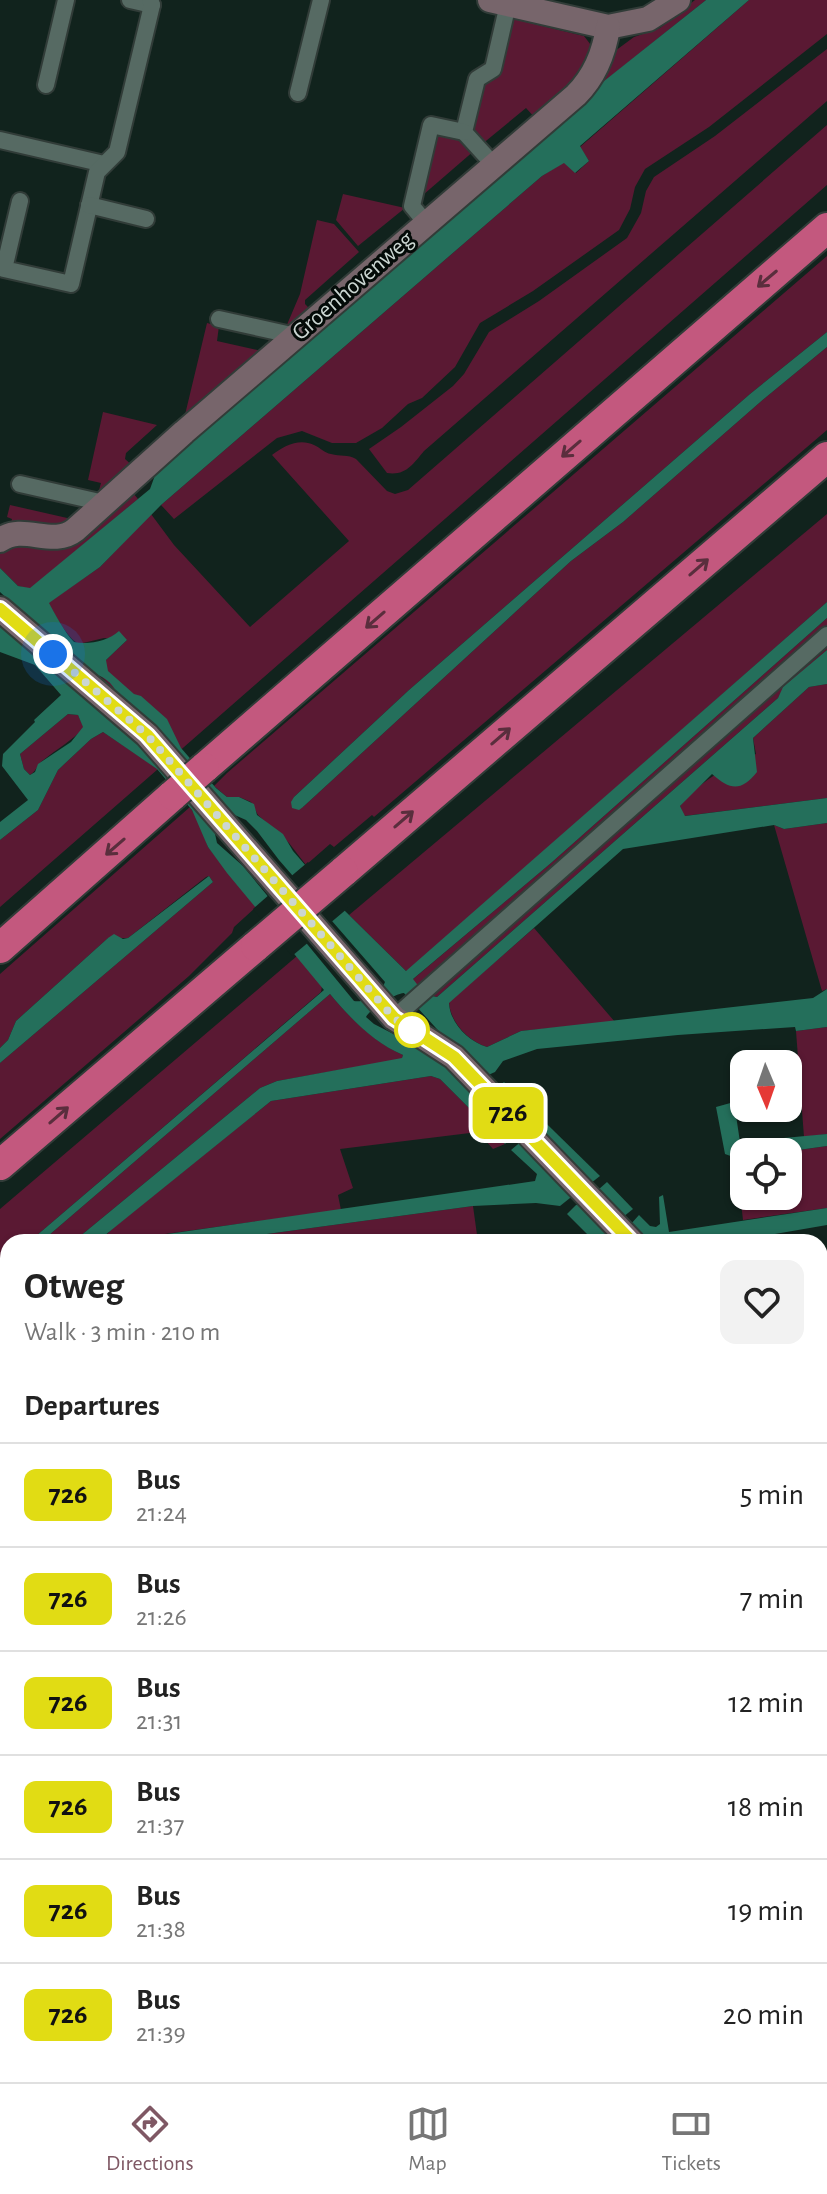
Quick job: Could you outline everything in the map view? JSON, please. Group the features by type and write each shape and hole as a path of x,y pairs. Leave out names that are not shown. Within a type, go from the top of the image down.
{"highway":[{"path":"0,948 827,228"},
{"path":"0,1165 823,461"}],"street":[{"path":"46,85 66,0"},
{"path":"20,201 4,269 71,284 97,172 117,152 151,2 130,0"},
{"path":"298,93 321,0"},
{"path":"464,132 477,79 493,69 499,2 608,27 648,19 678,0"},
{"name":"Groenhovenweg","path":"0,540 17,533 63,538 75,530 589,82 600,61 608,27"},
{"path":"426,223 412,206 431,125 464,132 493,164"},
{"path":"0,140 104,164"},
{"path":"89,205 146,219"},
{"path":"219,319 296,336"},
{"path":"20,484 104,503"},
{"path":"0,609 147,735 383,1006 454,1057 624,1234"},
{"path":"383,1006 827,635"}],"shaded area":[{"path":"695,0 706,0 591,92 615,51 634,37 660,28"},
{"path":"706,0 749,0 580,146 589,161 575,173 564,163 542,176 161,505 100,567 49,603 74,642 98,641 119,631 127,640 106,660 108,671 167,719 181,748 216,788 227,797 239,797 254,804 257,815 283,834 293,851 345,911 406,971 827,602 827,618 551,863 413,979 420,988 409,999 404,993 395,996 366,1017 444,1060 516,1133 505,1144 440,1079 431,1076 271,1101 106,1234 83,1234 260,1088 277,1081 402,1058 403,1055 363,1029 330,994 50,1234 38,1234 324,990 227,873 208,847 192,810 157,769 103,732 58,770 38,810 0,840 0,822 28,800 2,766 3,754 61,695 35,665 0,652 0,625 146,746 214,829 217,843 243,866 354,1001 373,996 385,982 257,831 246,820 230,813 118,696 110,683 87,673 0,592 0,568 18,586 30,588 150,489 158,467 560,116","holes":["68,714 78,715 83,727 71,742 38,764 35,772 30,775 24,769 20,754"]},
{"path":"749,0 827,0 827,34 709,127 645,169 619,230 533,291 480,323 455,367 422,398 408,404 382,428 356,443 332,443 302,431 277,438 174,519 161,505 542,176 564,162 576,173 589,161 580,147"},
{"path":"509,18 584,36 594,49 589,69 536,119 526,108 481,145 470,132 481,83"},
{"path":"827,49 827,101 408,468 399,473 387,473 369,449 453,386 464,374 489,332 539,301 627,238 641,213 646,191 654,177 715,136"},
{"path":"827,125 827,185 176,754 99,674 106,660 127,640 104,638 79,644 48,603 100,567 151,514 174,545 250,627 349,541 272,455 292,444 308,443 329,453 356,459 387,491 395,494 408,490"},
{"path":"432,133 465,138 475,150 416,201"},
{"path":"343,194 405,208 358,246 336,220"},
{"path":"317,220 334,224 359,252 305,300 314,313 294,329 286,327 300,294"},
{"path":"827,256 827,332 750,394 409,690 294,797 292,808 303,807 571,561 623,522 827,347 827,430 374,817 372,815 334,847 330,844 306,865 289,843 258,815 251,802 239,797 227,797 214,786 227,773"},
{"path":"207,323 219,326 217,341 262,351 269,340 278,341 184,419"},
{"path":"827,332 827,347 623,522 571,561 303,807 299,810 292,808 294,797 409,690 750,394"},
{"path":"103,412 157,425 126,453 125,459 135,468 98,494 101,483 88,480"},
{"path":"133,493 138,499 30,589 18,586 0,568 0,549"},
{"path":"10,505 76,520 67,526 11,523 12,519 7,517"},
{"path":"827,514 827,602 409,970 406,971 349,915"},
{"path":"827,618 827,650 784,687 778,698 437,997 427,995 412,980 551,863"},
{"path":"827,650 827,684 809,687 753,738 757,772 740,786 730,786 712,774 680,806 685,816 827,798 827,823 784,829 774,825 623,849 449,1003 461,1030 487,1047 521,1031 813,998 827,989 827,1027 678,1035 537,1049 503,1061 495,1072 486,1076 416,1006 427,995 437,997 778,698 783,687"},
{"path":"827,684 827,798 684,816 680,806 698,788 756,754 753,738 809,687"},
{"path":"68,714 78,715 84,728 42,761 30,775 24,769 20,754"},
{"path":"103,732 158,769 0,907 0,840 38,810 58,770"},
{"path":"190,807 208,847 256,907 189,976 0,1139 0,1063 213,882 209,876 206,877 128,938 108,938 16,1021 8,1040 0,1048 0,974"},
{"path":"827,823 827,989 822,991 774,825 784,829"},
{"path":"209,876 213,882 0,1063 0,1048 8,1040 16,1021 108,938 114,934 128,938"},
{"path":"534,928 615,1022 521,1031 487,1047 480,1044 456,1023 449,1002"},
{"path":"297,956 322,986 321,992 38,1234 0,1234 0,1209"},
{"path":"330,994 363,1029 403,1055 402,1059 277,1081 260,1088 83,1234 50,1234"},
{"path":"827,1027 827,1134 804,1137 802,1050 797,1050 796,1031"},
{"path":"431,1076 440,1079 505,1144 493,1149 478,1132 340,1149 353,1188 338,1195 341,1210 166,1234 107,1234 271,1101"},
{"path":"504,1082 600,1176 591,1183 497,1088"},
{"path":"730,1103 730,1122 737,1122 739,1138 730,1138 730,1156 725,1154 716,1107"},
{"path":"827,1134 827,1146 802,1149 802,1138 784,1138"},
{"path":"523,1140 571,1189 570,1198 560,1206 536,1203 473,1206 267,1234 168,1234 535,1181 537,1174 511,1150"},
{"path":"827,1146 827,1208 743,1220 742,1210 802,1210 802,1149"},
{"path":"607,1182 633,1209 623,1217 598,1190"},
{"path":"663,1195 669,1232 827,1208 827,1225 775,1234 638,1234 630,1225 639,1215 650,1226 660,1224 659,1197"},
{"path":"586,1204 610,1231 607,1234 587,1234 567,1214 576,1205"},
{"path":"473,1206 477,1234 267,1234"}],"pier":[{"path":"308,862 348,908 329,924 289,878"},
{"path":"270,894 310,941 292,956 253,909"}],"bus line":[{"name":"726","path":"0,609 147,735 394,1018 454,1057 624,1234"}],"route":[{"path":"53,654 147,735 394,1018 414,1032 412,1030"}]}
